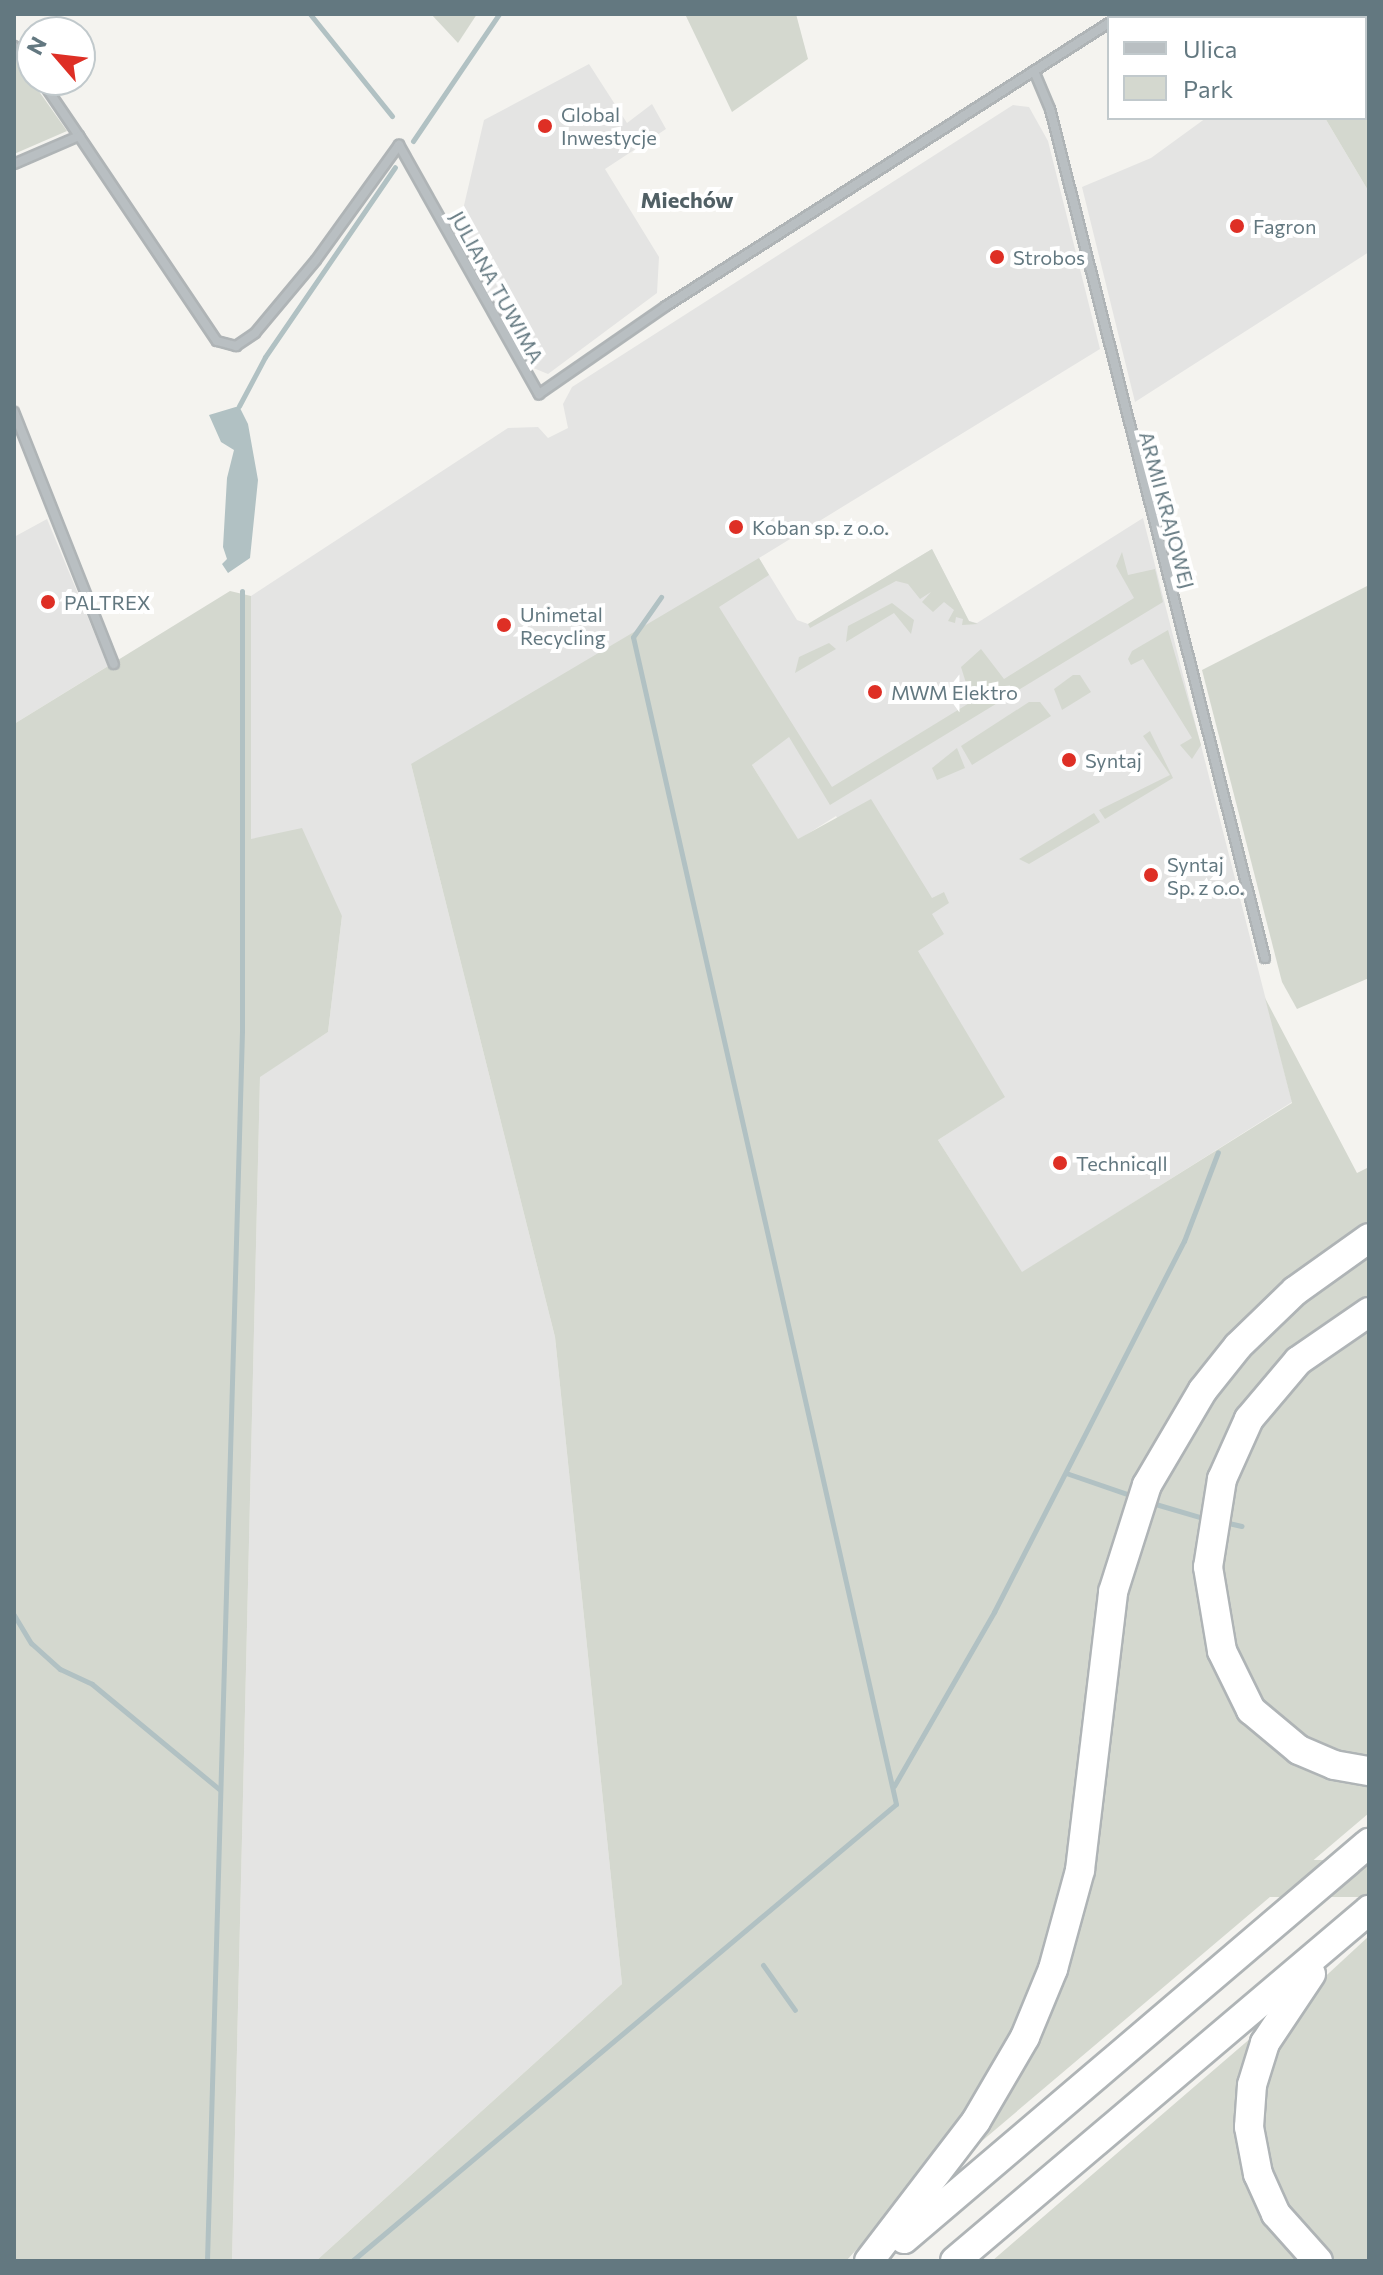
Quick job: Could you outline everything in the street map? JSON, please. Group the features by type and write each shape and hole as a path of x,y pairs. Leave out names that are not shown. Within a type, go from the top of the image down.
{"highway":[{"path":"869,2261 976,2121 1025,2037 1053,1969 1080,1870 1110,1605 1147,1485 1195,1401 1238,1346 1295,1291 1369,1238"},
{"path":"1369,1312 1298,1361 1249,1419 1222,1479 1208,1567 1222,1651 1251,1710 1299,1750 1334,1765 1369,1771"},
{"path":"879,2261 1369,1843"},
{"path":"955,2261 1369,1910"},
{"path":"1318,2261 1288,2230 1265,2192 1253,2150 1250,2107 1258,2064 1273,2024 1343,1932"}],"street":[{"name":"JULIANA TUWIMA","path":"52,96 217,341 236,346 255,333 316,260 399,145 539,394 666,306 1107,24"},
{"name":"ARMII KRAJOWEJ","path":"1034,71 1050,109 1265,958"},
{"path":"14,164 79,136"},
{"path":"14,412 114,664"}],"shaded area":[{"name":"Global Inwestycje","path":"589,64 627,123 652,104 666,129 605,169 659,257 657,293 548,374 521,363 458,231 484,120"},
{"path":"1013,105 1029,107 1048,141 1100,349 759,558 797,620 808,624 932,549 969,621 977,623 1143,518 1292,1102 1022,1273 938,1140 1004,1097 836,816 798,840 752,765 789,736 411,764 555,1337 622,1984 316,2261 232,2261 260,1076 328,1032 342,916 251,839 251,596 508,428 538,427 548,438 568,428 563,404 572,387"},
{"path":"1203,120 1326,120 1369,192 1369,252 1135,402 1082,187 1151,158"},
{"path":"239,406 248,424 258,480 250,558 228,573 222,564 227,559 223,547 227,478 234,450 221,442 209,415"},
{"name":"PALTREX","path":"47,519 108,666 14,724 14,537"}],"green space":[{"path":"431,14 477,14 458,43"},
{"path":"685,14 796,14 808,59 732,112"},
{"path":"1369,16 1369,192 1326,120 1367,120"},
{"path":"14,56 16,96 42,96 67,131 14,154"},
{"path":"932,549 969,621 978,624 962,625 963,619 956,617 955,623 948,621 954,610 944,602 933,612 922,602 931,592 920,599 908,584 896,581 810,628 808,624"},
{"path":"1122,552 1128,575 1155,569 1163,602 830,805 789,737 752,765 798,839 871,799 932,898 944,892 949,903 932,914 944,934 918,951 1005,1097 938,1140 1022,1272 1292,1103 1265,998 1357,1173 1369,1167 1369,1228 1191,1385 1132,1491 1101,1589 1077,1822 1050,1947 993,2075 914,2187 846,2261 316,2261 622,1984 555,1337 411,764 759,558 769,575 719,607 832,787 971,702 961,686 966,683 961,667 981,649 1004,679 1134,598 1116,566"},
{"path":"1369,585 1369,978 1297,1009 1282,982 1202,670"},
{"path":"230,591 251,596 251,839 302,828 342,916 328,1032 260,1077 232,2261 14,2261 14,724"},
{"path":"892,603 914,620 911,634 894,613 846,642 848,626"},
{"path":"1168,630 1201,745 1192,759 1180,745 1192,738 1143,659 1131,665 1128,659 1132,651"},
{"path":"829,643 836,649 795,673 799,657"},
{"path":"1073,675 1080,675 1091,692 1062,710 1054,689"},
{"path":"1029,702 1040,702 1051,716 972,765 961,746"},
{"path":"1150,731 1173,778 1105,819 1099,810 1170,775 1143,736"},
{"path":"957,748 965,768 937,780 932,768"},
{"path":"1094,813 1100,822 1029,864 1019,859"},
{"path":"1369,1250 1369,1298 1304,1337 1249,1395 1209,1481 1198,1542 1202,1618 1229,1698 1265,1741 1288,1757 1369,1783 1369,1813 963,2157 1040,2028 1133,1549 1189,1428 1263,1333"},
{"path":"1369,1325 1369,1756 1318,1746 1271,1712 1254,1690 1230,1632 1220,1559 1231,1489 1259,1426 1314,1359"},
{"path":"749,1860 1369,1860 1369,1897 749,1897"},
{"path":"1369,1936 1369,2261 1335,2261 1317,2248 1280,2201 1261,2142 1264,2077 1302,1998"},
{"path":"1259,2031 1239,2109 1303,2261 992,2261"}],"waterway":[{"path":"310,14 392,116"},
{"path":"413,141 499,14"},
{"path":"239,406 265,357 395,167"},
{"path":"207,2261 242,1030 242,591"},
{"path":"352,2261 896,1804 633,637 661,597"},
{"path":"894,1786 994,1612 1184,1241 1218,1152"},
{"path":"1066,1473 1130,1495"},
{"path":"1152,1503 1200,1517"},
{"path":"1224,1522 1242,1526"},
{"path":"14,1615 31,1643 60,1669 92,1684 219,1789"},
{"path":"763,1965 795,2010"}],"place":[{"name":"Global Inwestycje","path":"545,126"},
{"name":"Fagron","path":"1237,226"},
{"name":"Strobos","path":"997,257"},
{"name":"Koban sp. z o.o.","path":"736,527"},
{"name":"PALTREX","path":"48,602"},
{"name":"Unimetal Recycling","path":"504,625"},
{"name":"MWM Elektro","path":"875,692"},
{"name":"Syntaj","path":"1069,760"},
{"name":"Syntaj Sp. z o.o.","path":"1151,875"},
{"name":"Technicqll","path":"1060,1163"}],"district":[{"name":"Miechów","path":"687,200"}]}
